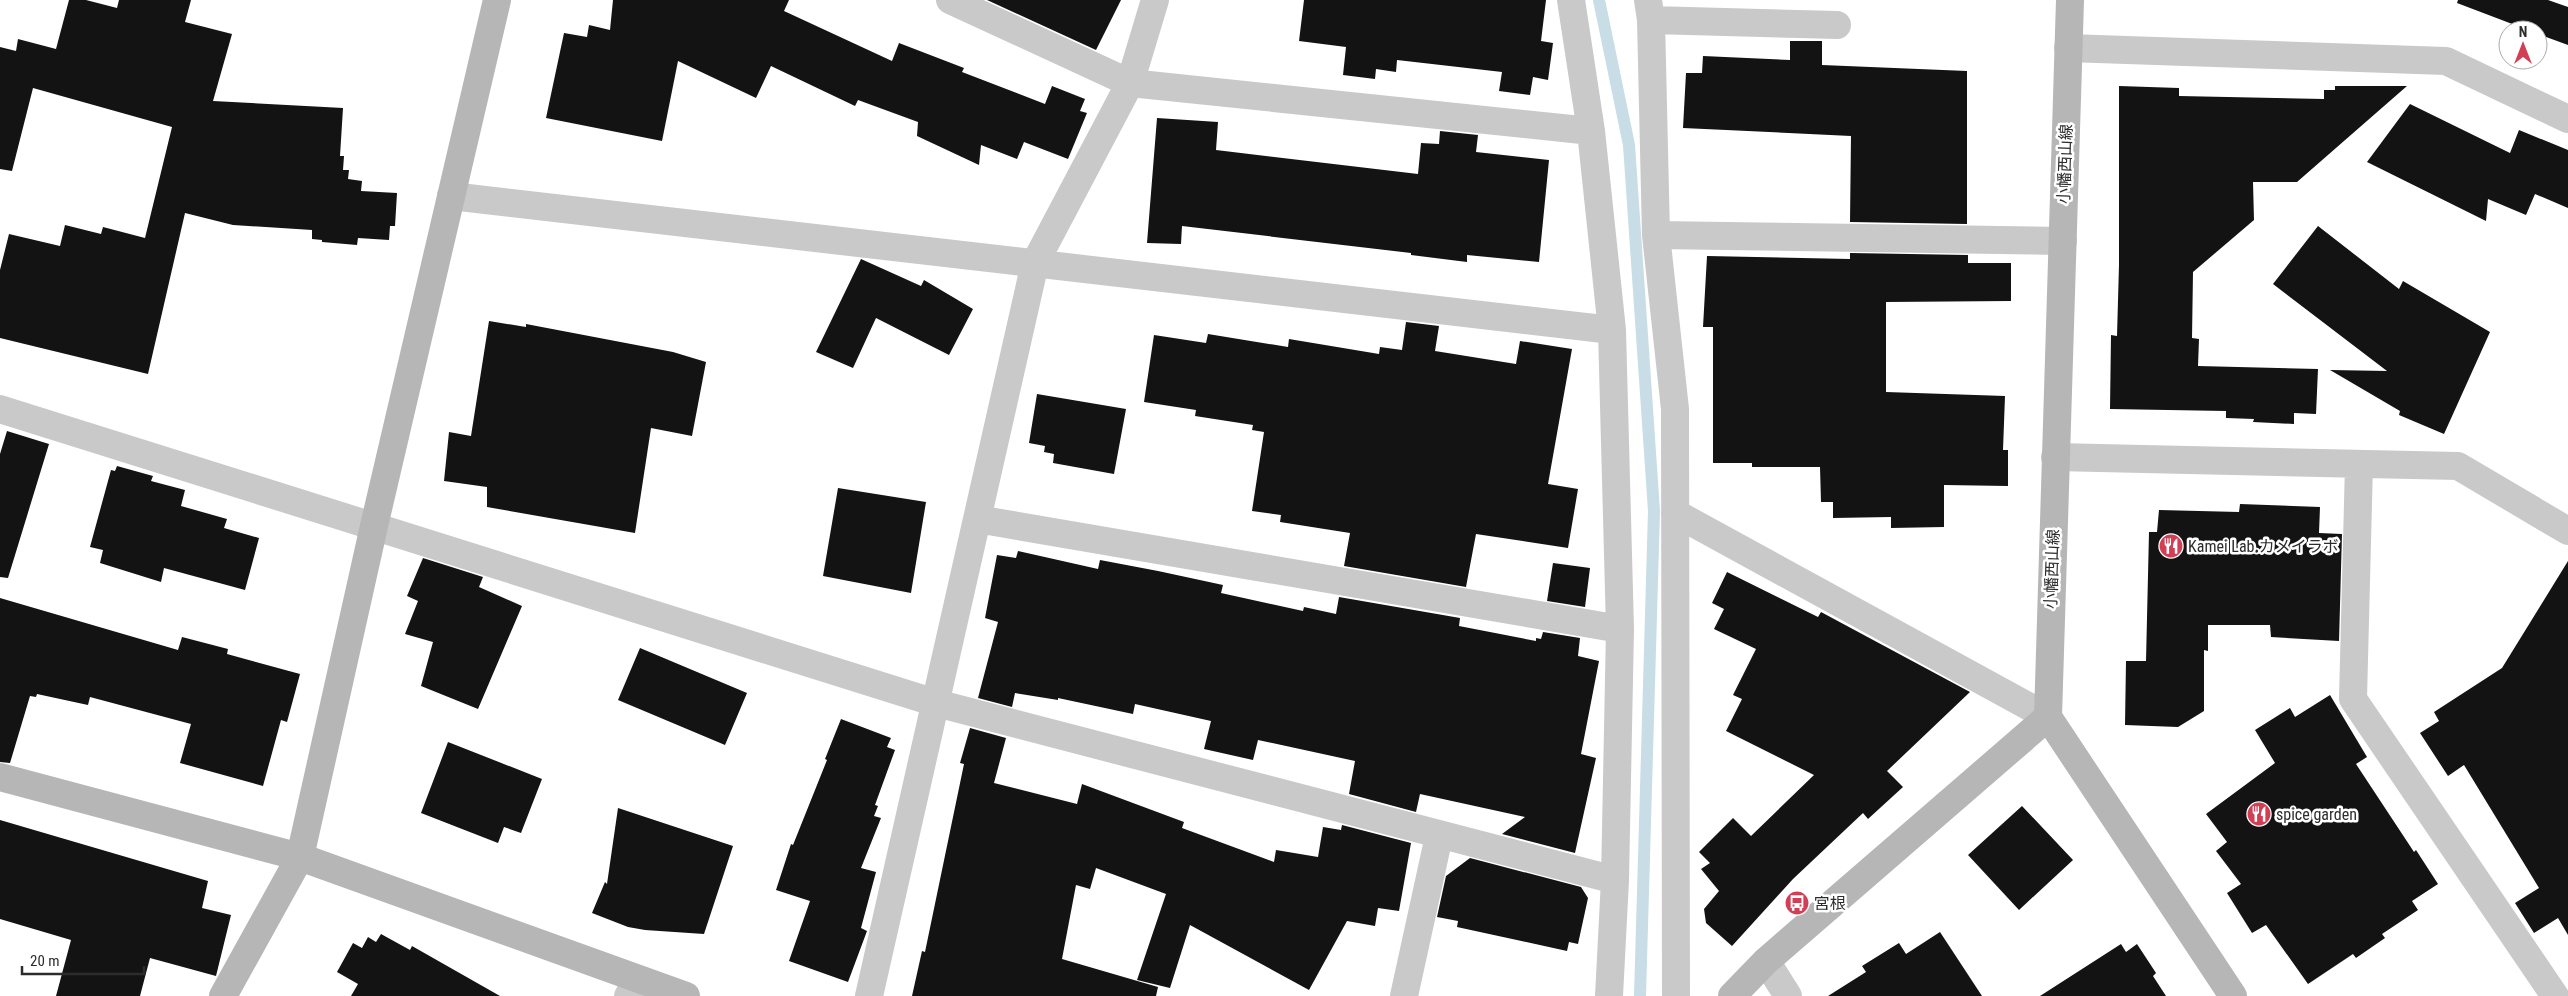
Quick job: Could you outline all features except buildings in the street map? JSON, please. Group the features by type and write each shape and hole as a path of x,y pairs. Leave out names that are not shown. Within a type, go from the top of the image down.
{"street":[{"path":"223,996 300,857 374,526 497,0"},
{"path":"950,0 1130,83 1591,131"},
{"path":"869,996 1035,263 1130,83 1155,0"},
{"path":"1571,0 1591,131 1612,330 1620,630 1615,880 1609,996"},
{"name":"小幡西山線","path":"2048,716 2070,0"},
{"path":"1676,996 1675,409 1656,235 1649,10 1837,25"},
{"path":"2068,48 2446,61 2568,119"},
{"path":"451,196 1612,330"},
{"path":"1656,235 2063,241"},
{"path":"0,409 936,703 1439,836 1615,880"},
{"path":"2056,457 2458,466 2568,531"},
{"path":"2358,464 2353,699 2555,996"},
{"path":"1675,513 2048,716 2233,996"},
{"path":"977,519 1620,630"},
{"path":"1732,996 1766,961 2048,716"},
{"path":"0,777 300,857 633,987 686,996"},
{"path":"1404,996 1439,836"},
{"path":"1766,961 1788,996"}],"waterway":[{"path":"1599,0 1629,145 1654,511 1640,996"}],"place":[{"name":"Kamei Lab.カメイラボ","path":"2171,546"},
{"name":"spice garden","path":"2259,814"},
{"name":"宮根","path":"1797,903"}]}
